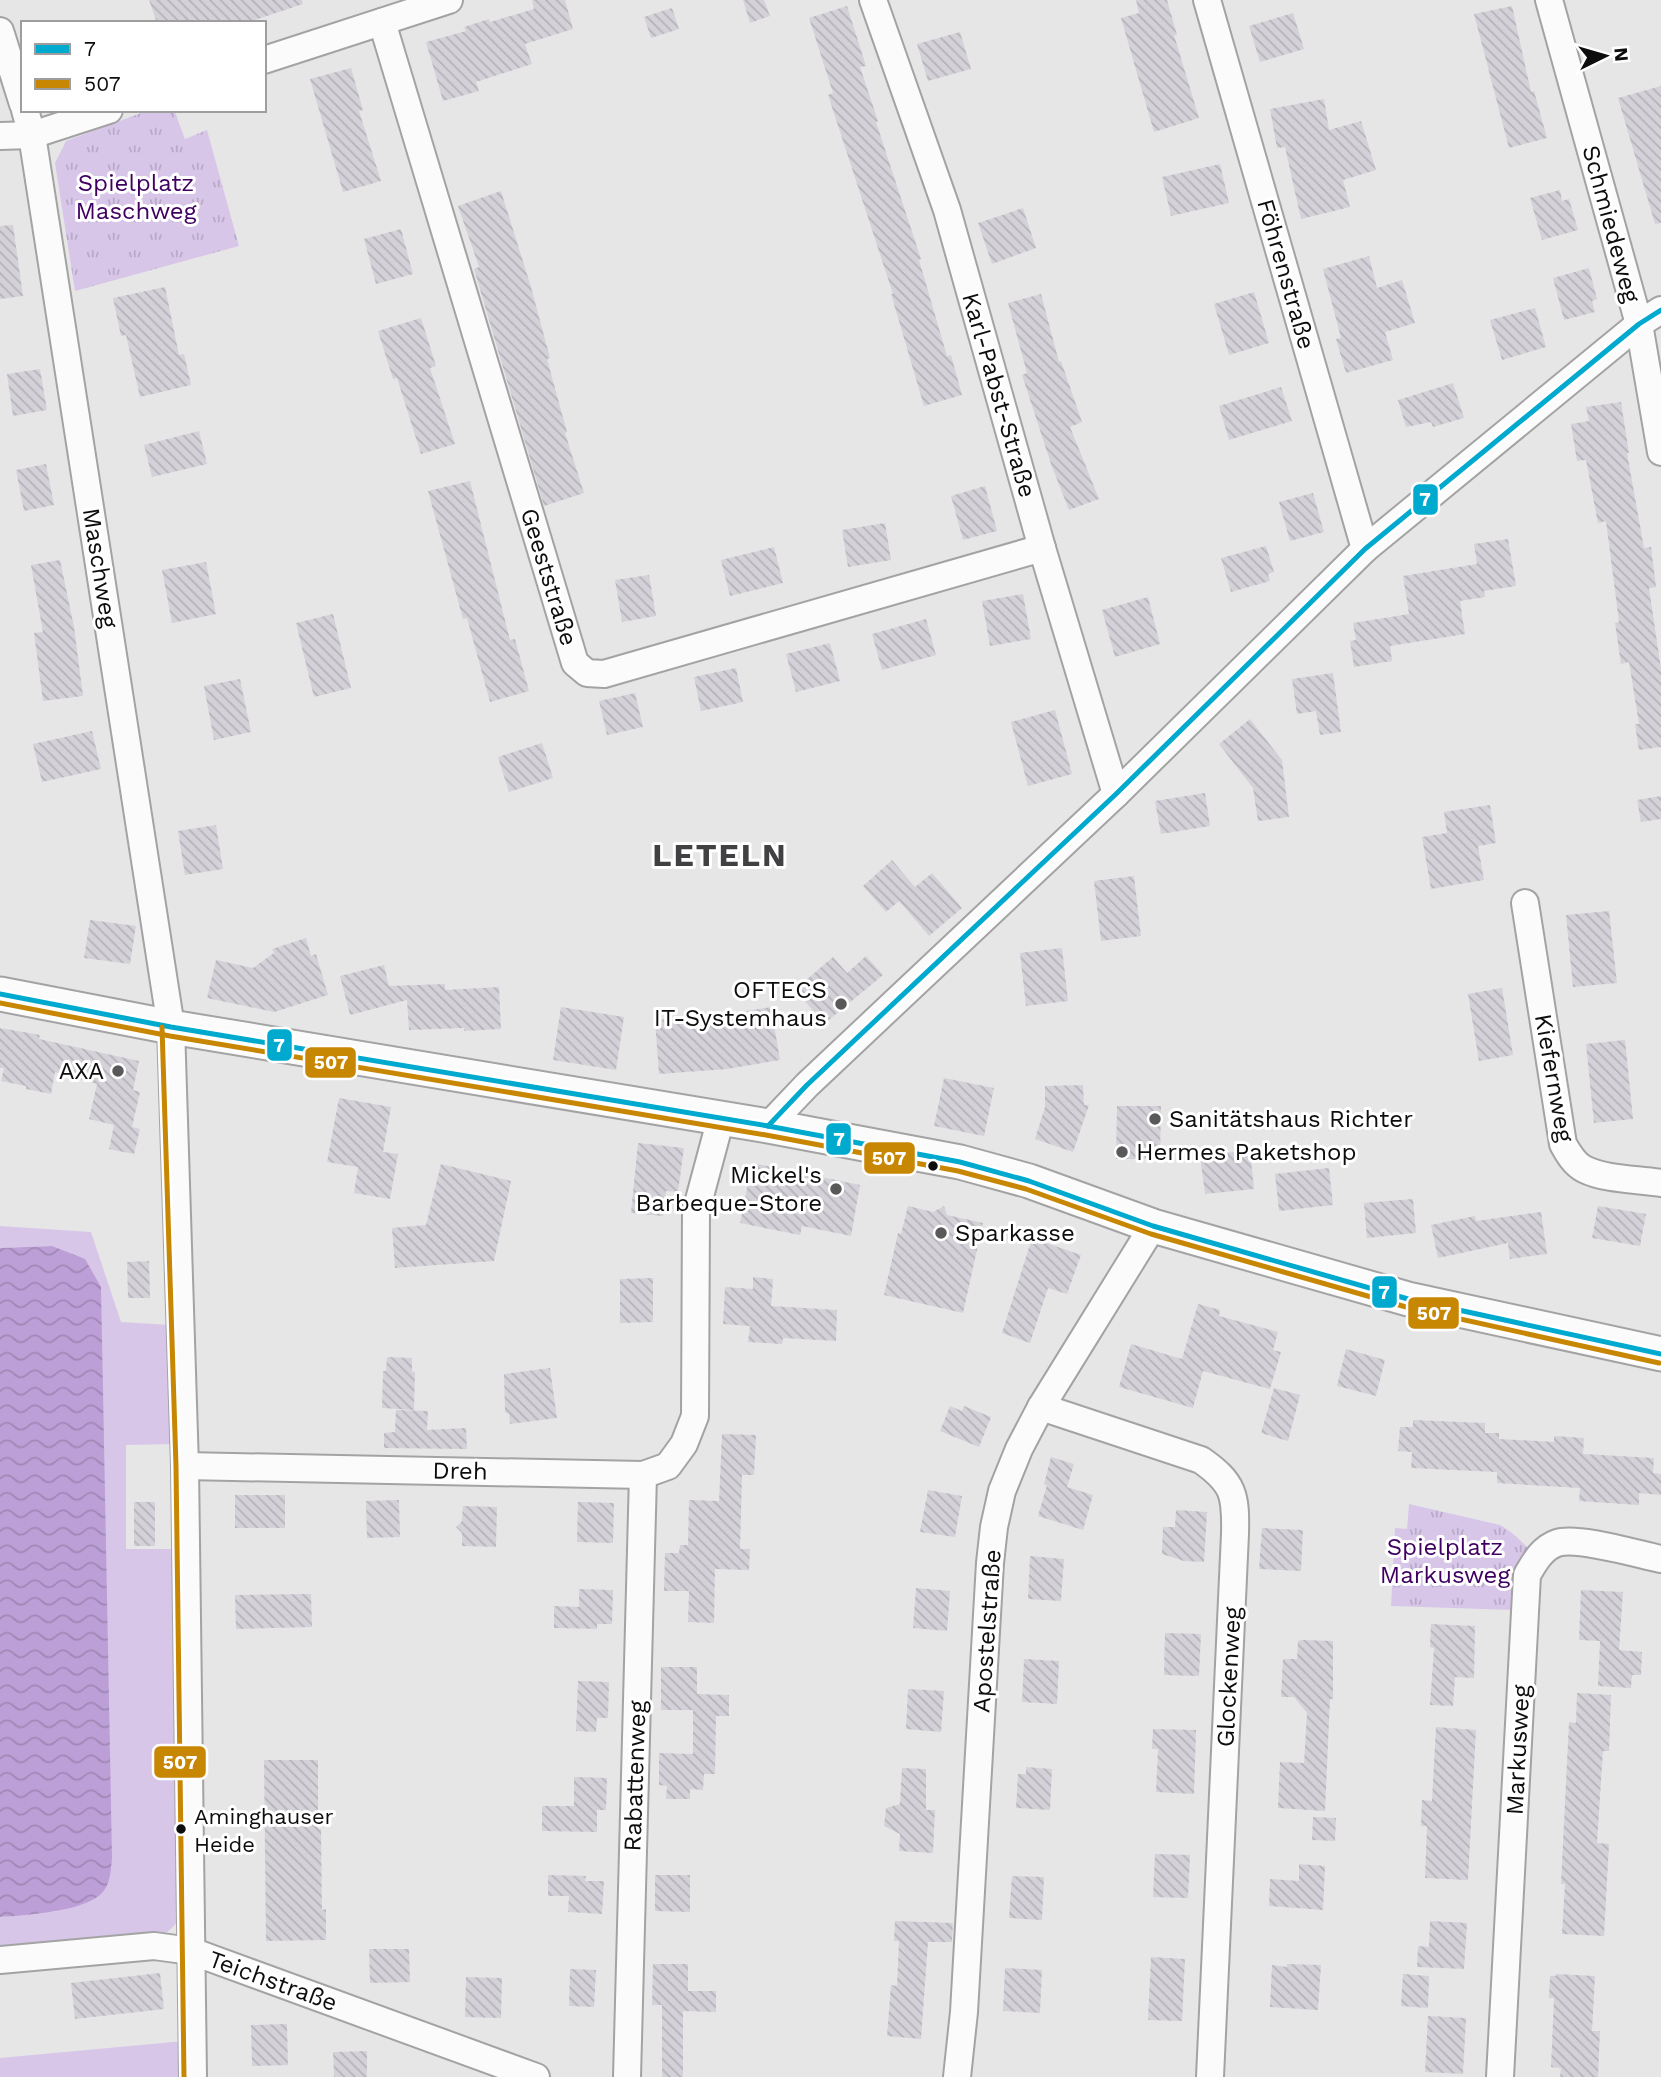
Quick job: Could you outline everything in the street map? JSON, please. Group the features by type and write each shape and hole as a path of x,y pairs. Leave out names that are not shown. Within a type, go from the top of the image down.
{"street":[{"path":"266,59 449,0"},
{"name":"Karl-Pabst-Straße","path":"873,0 947,210 1042,548 1116,794"},
{"name":"Föhrenstraße","path":"1207,0 1365,549"},
{"name":"Schmiedeweg","path":"1549,0 1650,317 1661,452"},
{"name":"Geeststraße","path":"382,22 575,663 587,673 604,674 1042,548"},
{"path":"0,31 21,98"},
{"path":"0,136 29,123 97,112"},
{"name":"Maschweg","path":"29,123 172,1027"},
{"path":"768,1126 807,1085 1116,794 1365,549 1650,317"},
{"name":"Kiefernweg","path":"1525,903 1563,1144 1582,1169 1661,1183"},
{"path":"0,994 172,1027 768,1126 960,1162 1030,1181 1153,1226 1408,1299 1661,1354"},
{"path":"172,1027 186,1466 193,2077"},
{"name":"Dreh","path":"186,1466 643,1475 668,1466 684,1444 695,1416 696,1211 721,1118"},
{"name":"Apostelstraße","path":"957,2077 964,2011 994,1527 1002,1491 1041,1406 1153,1226"},
{"name":"Glockenweg","path":"1041,1406 1201,1460 1221,1475 1231,1490 1236,1512 1210,2077"},
{"name":"Rabattenweg","path":"627,2077 643,1475"},
{"name":"Markusweg","path":"1500,2077 1527,1575 1545,1550 1554,1543 1570,1540 1661,1559"},
{"name":"Teichstraße","path":"0,1960 155,1947 191,1951 536,2077"}],"green space":[{"name":"Spielplatz Maschweg","path":"144,112 175,112 185,139 207,130 239,246 75,291 55,163 66,141"},
{"path":"0,1226 91,1232 121,1322 171,1325 175,1444 126,1445 126,1549 173,1549 180,1920 161,1938 0,1949 0,1917 59,1911 52,1246 0,1248"},
{"name":"Spielplatz Markusweg","path":"1409,1504 1500,1525 1523,1543 1530,1551 1513,1610 1391,1606 1395,1528 1407,1529"},
{"path":"185,2042 184,2077 0,2077 0,2058"}],"water":[{"path":"52,1246 85,1259 101,1287 112,1857 110,1878 105,1889 86,1903 57,1911 0,1917 0,1248"}],"building":[{"path":"149,0 302,0 303,4 252,21 156,21"},
{"path":"532,0 565,0 573,29 525,44 532,64 476,82 479,91 443,101 426,42 466,31 464,27 489,19 490,22 534,9"},
{"path":"743,0 764,0 770,16 750,23"},
{"path":"1136,0 1167,0 1177,35 1174,35 1199,118 1154,132 1121,18 1139,13"},
{"path":"847,6 866,66 860,67 878,121 876,122 921,259 919,260 947,356 951,355 962,395 924,406 893,294 828,95 833,93 809,18"},
{"path":"1512,6 1531,92 1534,91 1547,138 1509,148 1474,14"},
{"path":"672,8 679,29 651,38 644,17"},
{"path":"1293,13 1304,49 1260,62 1249,26"},
{"path":"960,32 971,69 928,81 917,44"},
{"path":"351,68 363,110 359,111 381,181 343,192 310,79"},
{"path":"1661,86 1661,223 1655,224 1618,98"},
{"path":"1324,99 1329,130 1361,121 1376,170 1343,180 1350,207 1301,219 1285,147 1277,148 1270,109"},
{"path":"1220,164 1229,203 1171,216 1162,177"},
{"path":"1560,190 1562,201 1569,199 1578,230 1542,240 1530,198"},
{"path":"501,191 531,287 550,358 547,359 567,432 565,433 584,493 544,506 474,269 479,267 458,206"},
{"path":"1023,208 1036,248 992,264 978,223"},
{"path":"13,225 23,296 0,299 0,226"},
{"path":"401,229 413,274 376,284 364,239"},
{"path":"1369,256 1377,288 1402,280 1415,323 1385,332 1393,360 1346,373 1336,339 1341,338 1323,269"},
{"path":"1589,268 1597,299 1592,301 1595,312 1564,320 1553,278"},
{"path":"165,287 179,355 184,354 191,385 140,397 126,335 121,336 113,298"},
{"path":"1254,292 1269,343 1229,355 1214,304"},
{"path":"1041,294 1059,362 1061,361 1082,422 1070,427 1099,499 1069,510 1022,375 1027,373 1008,303"},
{"path":"1535,308 1546,347 1502,360 1490,320"},
{"path":"421,318 436,366 430,368 455,444 421,454 397,378 393,379 378,331"},
{"path":"40,369 47,410 13,416 7,374"},
{"path":"1453,383 1464,418 1433,427 1431,422 1406,427 1398,400"},
{"path":"1281,387 1292,421 1229,440 1219,406"},
{"path":"1621,402 1644,548 1651,547 1656,587 1649,588 1661,669 1661,747 1639,750 1635,724 1639,724 1629,662 1621,664 1615,623 1619,622 1606,521 1598,523 1586,460 1577,461 1571,424 1589,421 1586,407"},
{"path":"199,431 207,464 152,477 144,445"},
{"path":"46,464 54,505 24,511 16,470"},
{"path":"470,481 510,640 515,639 529,691 490,702 467,618 463,619 428,491"},
{"path":"985,486 997,531 963,540 951,496"},
{"path":"1313,493 1324,532 1290,541 1279,502"},
{"path":"885,523 891,560 848,567 842,530"},
{"path":"1508,539 1516,586 1484,591 1485,597 1460,601 1465,634 1390,646 1392,661 1354,667 1350,641 1356,640 1353,623 1409,614 1403,576 1477,564 1474,544"},
{"path":"1266,546 1274,572 1268,574 1270,581 1231,592 1221,558"},
{"path":"774,547 783,583 730,596 721,560"},
{"path":"60,560 74,627 83,696 43,701 34,633 43,632 31,565"},
{"path":"206,562 216,614 172,623 162,570"},
{"path":"649,575 656,616 622,622 615,580"},
{"path":"1023,594 1031,639 990,646 982,601"},
{"path":"1148,597 1160,644 1115,657 1102,610"},
{"path":"333,614 351,688 314,697 296,623"},
{"path":"926,619 936,655 882,670 872,634"},
{"path":"830,643 840,681 796,692 786,654"},
{"path":"736,668 743,702 701,711 694,677"},
{"path":"1333,673 1341,732 1320,735 1316,711 1297,714 1292,679"},
{"path":"240,679 251,732 214,740 204,686"},
{"path":"635,693 643,727 607,735 599,701"},
{"path":"1055,710 1072,774 1028,786 1011,722"},
{"path":"1250,719 1282,760 1289,817 1258,821 1253,788 1219,744"},
{"path":"92,731 101,769 42,782 33,744"},
{"path":"542,743 553,778 509,792 498,757"},
{"path":"1205,793 1210,826 1161,834 1155,801"},
{"path":"1661,796 1661,819 1641,822 1637,800"},
{"path":"1490,805 1496,843 1478,846 1484,880 1431,889 1422,837 1447,833 1444,812"},
{"path":"216,825 223,869 185,875 178,831"},
{"path":"892,860 915,887 932,873 962,908 929,936 899,901 886,912 863,886"},
{"path":"1134,876 1141,936 1101,941 1094,881"},
{"path":"1609,911 1617,983 1573,987 1566,915"},
{"path":"90,920 136,926 130,964 84,958"},
{"path":"306,938 311,956 316,954 328,995 274,1012 207,998 216,960 253,968 274,953 272,949"},
{"path":"1062,948 1068,1001 1026,1006 1020,953"},
{"path":"866,956 883,975 824,1024 799,994 799,986 833,957 847,973"},
{"path":"384,965 389,986 445,984 445,990 499,987 501,1029 409,1030 407,1000 350,1015 340,976"},
{"path":"1502,988 1513,1055 1479,1061 1468,994"},
{"path":"561,1007 624,1017 616,1070 553,1060"},
{"path":"771,1007 780,1060 727,1069 659,1074 655,1020 716,1016"},
{"path":"0,1028 40,1035 39,1039 139,1061 133,1090 140,1092 132,1127 140,1129 134,1154 109,1149 114,1125 89,1119 97,1084 55,1072 51,1094 1,1081 4,1068 0,1068"},
{"path":"1625,1040 1633,1119 1594,1123 1586,1044"},
{"path":"944,1078 994,1088 984,1136 934,1126"},
{"path":"1083,1085 1084,1105 1089,1105 1073,1152 1035,1139 1045,1107 1045,1086"},
{"path":"339,1098 391,1107 383,1152 398,1154 390,1199 354,1193 358,1167 327,1162"},
{"path":"1117,1106 1161,1106 1160,1159 1116,1159"},
{"path":"638,1143 684,1148 678,1192 666,1191 663,1216 631,1213"},
{"path":"1250,1150 1254,1189 1205,1194 1200,1156"},
{"path":"752,1163 860,1185 851,1236 802,1226 800,1235 740,1223"},
{"path":"441,1164 511,1181 494,1261 395,1268 392,1228 426,1225"},
{"path":"1329,1168 1333,1205 1279,1211 1275,1174"},
{"path":"1413,1199 1416,1233 1367,1238 1364,1203"},
{"path":"908,1206 933,1212 944,1206 947,1215 983,1223 963,1313 884,1295 898,1233 901,1234"},
{"path":"1598,1206 1646,1214 1640,1246 1592,1238"},
{"path":"1541,1212 1547,1254 1510,1259 1508,1243 1438,1258 1431,1225 1475,1216 1476,1221"},
{"path":"1032,1238 1081,1255 1067,1294 1048,1288 1030,1343 1002,1333"},
{"path":"149,1261 150,1298 128,1298 127,1262"},
{"path":"753,1277 773,1279 771,1306 837,1310 836,1341 783,1338 782,1344 748,1342 750,1326 723,1324 725,1287 753,1289"},
{"path":"653,1278 653,1322 620,1323 620,1279"},
{"path":"1198,1304 1220,1310 1219,1316 1278,1332 1273,1350 1281,1352 1270,1389 1203,1371 1193,1408 1119,1387 1131,1344 1182,1359"},
{"path":"1346,1349 1385,1360 1376,1396 1337,1386"},
{"path":"387,1357 412,1358 412,1372 415,1372 414,1410 382,1408 383,1371 386,1371"},
{"path":"550,1368 557,1418 510,1424 509,1414 505,1412 504,1374"},
{"path":"1274,1388 1300,1395 1288,1441 1261,1433"},
{"path":"950,1406 962,1411 964,1406 991,1417 979,1447 940,1431"},
{"path":"396,1410 428,1411 427,1430 466,1428 467,1449 384,1448 384,1433 395,1432"},
{"path":"1413,1420 1485,1423 1485,1433 1499,1433 1499,1439 1554,1442 1554,1436 1584,1438 1583,1454 1654,1458 1653,1473 1661,1474 1661,1495 1639,1493 1639,1505 1579,1501 1580,1488 1497,1483 1497,1472 1411,1468 1412,1452 1398,1451 1400,1427 1413,1427"},
{"path":"722,1434 756,1435 754,1475 742,1475 740,1549 750,1549 749,1570 715,1569 714,1623 688,1622 689,1591 664,1591 665,1553 679,1553 680,1545 688,1545 689,1500 719,1501"},
{"path":"1051,1457 1074,1464 1067,1487 1093,1495 1083,1530 1038,1516 1047,1485 1044,1484"},
{"path":"928,1490 962,1496 955,1537 920,1532"},
{"path":"235,1495 285,1495 285,1528 235,1528"},
{"path":"399,1500 400,1537 367,1538 366,1501"},
{"path":"134,1502 155,1502 155,1546 134,1546"},
{"path":"578,1502 614,1503 613,1543 577,1542"},
{"path":"463,1506 497,1507 496,1547 462,1546 462,1533 456,1527 462,1521"},
{"path":"1176,1510 1207,1512 1204,1562 1184,1561 1162,1554 1163,1527 1175,1527"},
{"path":"1262,1528 1303,1530 1301,1571 1259,1569"},
{"path":"1030,1556 1064,1559 1061,1601 1028,1599"},
{"path":"916,1588 950,1591 947,1631 913,1628"},
{"path":"579,1589 613,1590 612,1624 597,1624 597,1629 554,1628 554,1606 579,1607"},
{"path":"1581,1590 1623,1592 1619,1650 1642,1652 1641,1675 1632,1675 1631,1688 1598,1686 1600,1641 1579,1640"},
{"path":"311,1594 312,1627 236,1629 235,1595"},
{"path":"1431,1624 1475,1626 1474,1678 1455,1677 1453,1706 1430,1705 1434,1648 1430,1647"},
{"path":"1165,1633 1201,1634 1199,1676 1164,1675"},
{"path":"1298,1641 1333,1641 1333,1699 1330,1699 1325,1811 1278,1808 1280,1762 1304,1763 1307,1713 1294,1697 1281,1697 1283,1659 1297,1659"},
{"path":"1024,1659 1059,1661 1057,1704 1022,1702"},
{"path":"661,1667 697,1667 697,1694 729,1695 729,1716 716,1716 715,1774 704,1774 703,1790 690,1789 690,1799 666,1799 667,1786 659,1785 659,1753 693,1754 693,1710 661,1710"},
{"path":"578,1681 609,1682 608,1718 597,1718 596,1732 576,1731"},
{"path":"908,1689 944,1691 941,1732 906,1729"},
{"path":"1577,1693 1611,1695 1609,1751 1603,1751 1597,1843 1609,1844 1604,1936 1562,1934 1565,1884 1561,1884 1569,1722 1576,1723"},
{"path":"1436,1727 1476,1730 1468,1880 1425,1878 1427,1826 1421,1826 1422,1800 1432,1801"},
{"path":"1153,1729 1196,1730 1194,1794 1156,1792 1158,1749 1152,1749"},
{"path":"264,1760 318,1760 318,1829 321,1829 322,1910 326,1909 326,1940 266,1941"},
{"path":"1026,1767 1052,1769 1050,1810 1016,1808 1018,1774 1026,1774"},
{"path":"902,1768 926,1769 926,1810 935,1810 933,1853 899,1851 900,1834 884,1826 886,1808 900,1804"},
{"path":"574,1777 607,1778 606,1810 597,1810 597,1832 542,1831 542,1806 574,1806"},
{"path":"1313,1817 1336,1818 1335,1841 1312,1840"},
{"path":"1155,1854 1190,1855 1188,1898 1153,1897"},
{"path":"1299,1864 1325,1866 1323,1910 1269,1906 1270,1879 1299,1881"},
{"path":"548,1875 586,1876 585,1881 604,1881 602,1914 568,1912 569,1896 548,1896"},
{"path":"655,1875 690,1875 690,1912 655,1911"},
{"path":"1012,1876 1044,1877 1042,1920 1009,1918"},
{"path":"895,1921 953,1923 952,1942 928,1942 921,2039 887,2036 891,1985 897,1986 899,1941 894,1941"},
{"path":"1430,1921 1467,1923 1464,1969 1417,1967 1418,1946 1429,1947"},
{"path":"369,1949 409,1949 410,1982 370,1983"},
{"path":"1151,1957 1185,1959 1182,2021 1148,2020"},
{"path":"653,1964 688,1964 688,1991 716,1991 716,2012 683,2011 683,2077 662,2077 662,2005 652,2005"},
{"path":"1287,1964 1321,1965 1318,2010 1270,2007 1272,1965 1287,1967"},
{"path":"1005,1968 1042,1970 1040,2013 1003,2011"},
{"path":"570,1969 596,1970 594,2007 569,2006"},
{"path":"160,1973 164,2009 75,2019 71,1983"},
{"path":"1403,1974 1429,1976 1428,2008 1401,2006"},
{"path":"1550,1976 1595,1976 1592,2031 1600,2031 1598,2077 1560,2077 1561,2068 1551,2067 1554,1998 1549,1998"},
{"path":"466,1977 502,1978 501,2018 465,2017"},
{"path":"1428,2016 1466,2018 1463,2074 1425,2072"},
{"path":"287,2024 288,2065 252,2066 251,2025"},
{"path":"367,2051 367,2077 334,2077 333,2052"}],"transit line":[{"name":"7","path":"768,1126 807,1085 1116,794 1365,549 1639,324 1661,310"},
{"name":"7","path":"0,994 171,1027 768,1126 960,1162 1029,1181 1153,1226 1408,1299 1661,1354"},
{"name":"507","path":"0,1003 170,1036 766,1135 958,1171 1026,1189 1151,1234 1406,1307 1659,1363"},
{"name":"507","path":"162,1027 176,1466 184,2077"}],"place":[{"name":"OFTECS IT-Systemhaus","path":"841,1004"},
{"name":"AXA","path":"118,1071"},
{"name":"Sanitätshaus Richter","path":"1155,1119"},
{"name":"Hermes Paketshop","path":"1122,1152"},
{"name":"Mickel's Barbeque-Store","path":"836,1189"},
{"name":"Sparkasse","path":"941,1233"},
{"name":"Aminghauser Heide","path":"181,1829"}],"district":[{"name":"LETELN","path":"720,855"}]}
